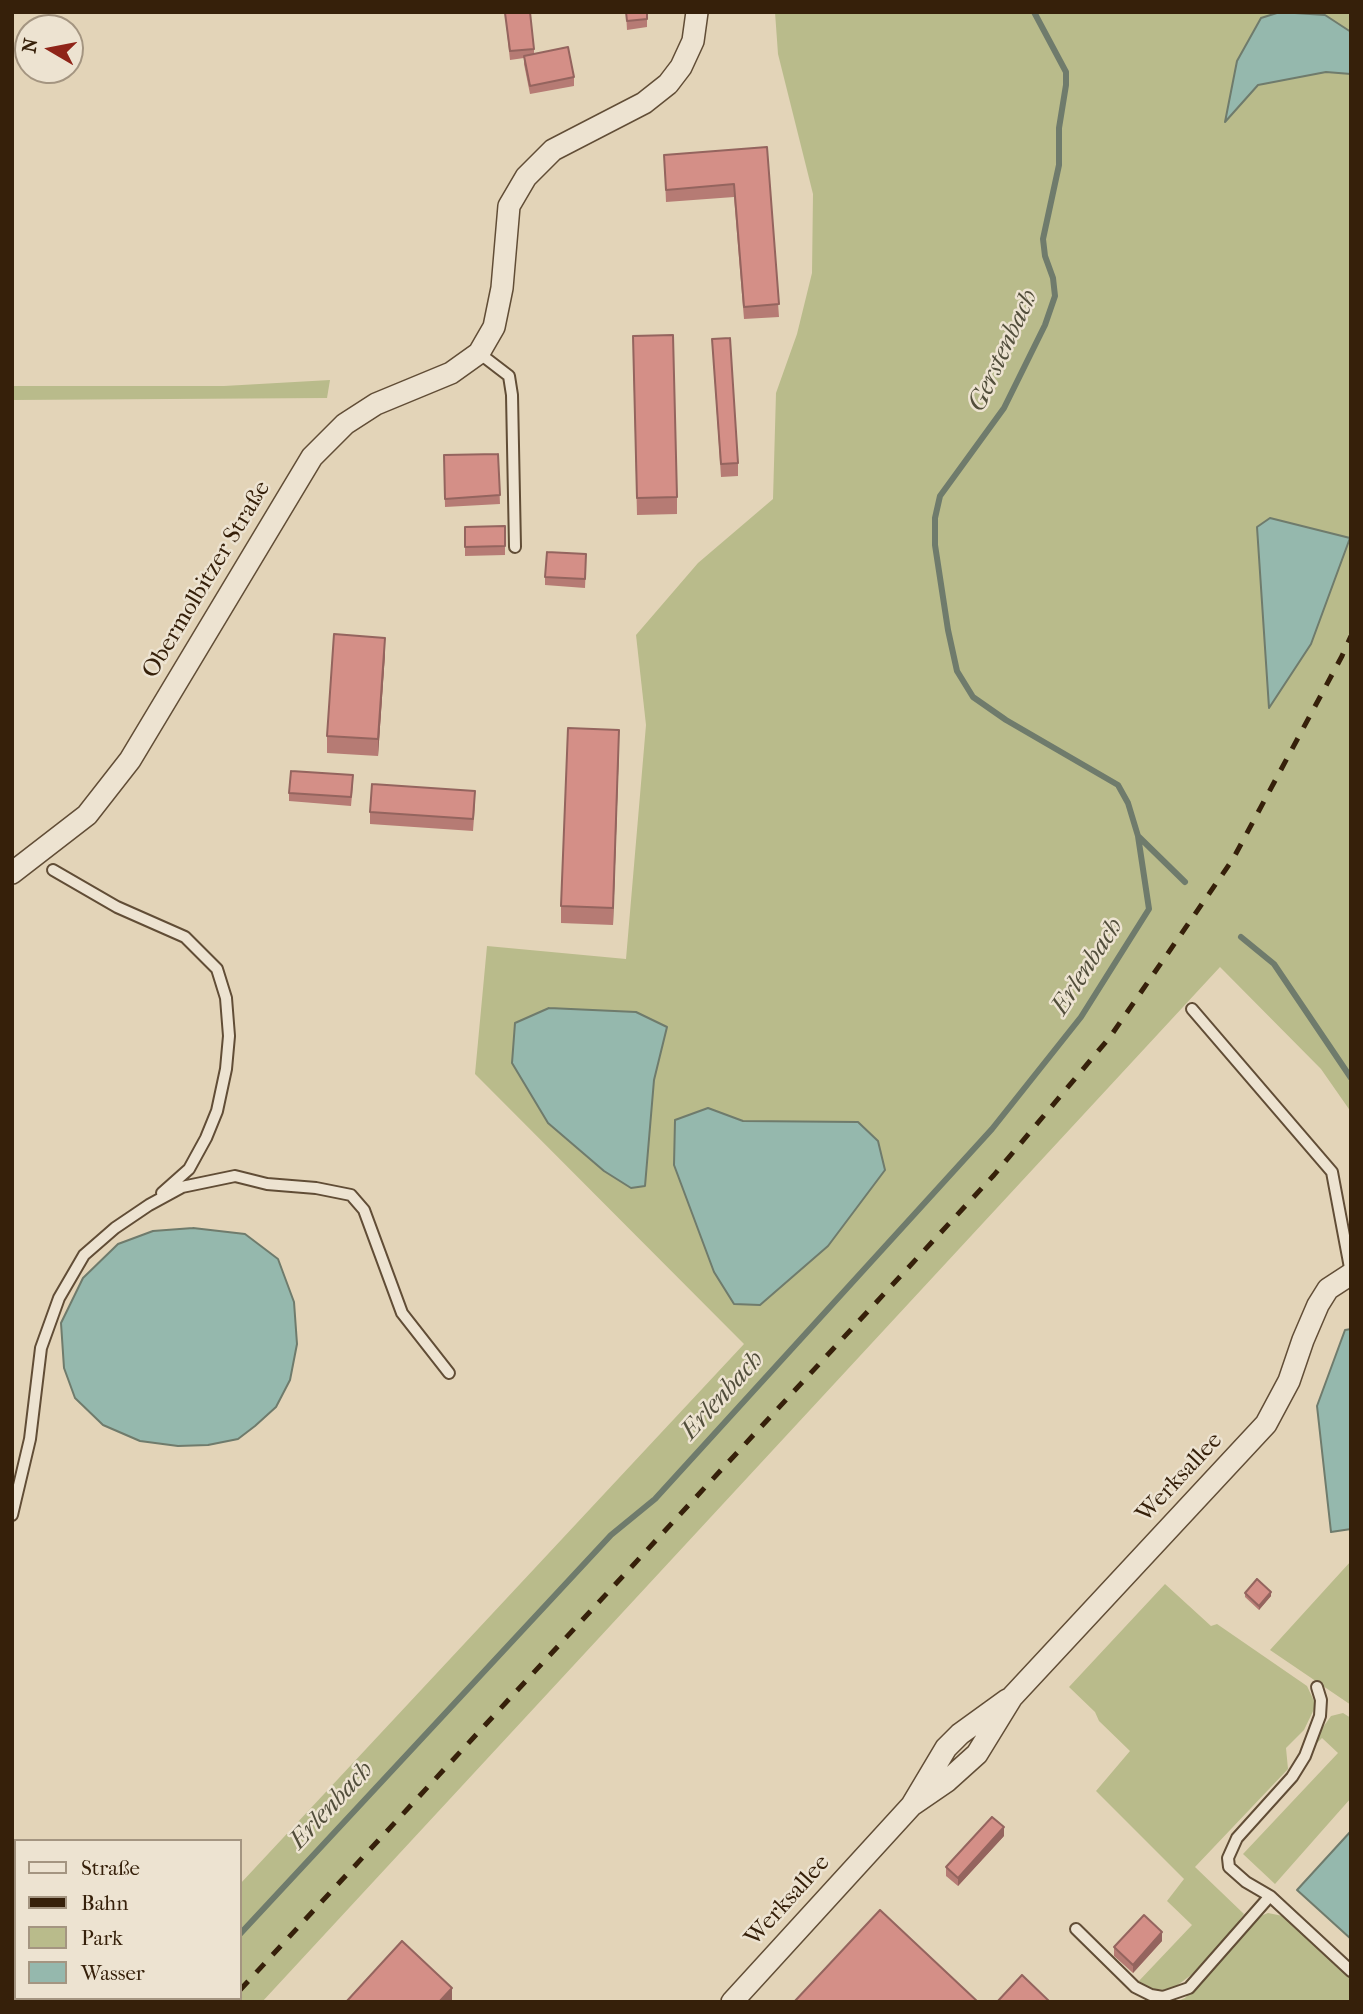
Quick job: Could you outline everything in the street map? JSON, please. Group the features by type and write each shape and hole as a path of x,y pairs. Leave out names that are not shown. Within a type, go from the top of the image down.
{"street":[{"name":"Obermolbitzer Straße","path":"12,873 87,816 130,760 312,457 345,424 376,404 451,373 479,353 494,327 502,288 509,206 526,177 553,150 644,103 668,84 681,67 693,41 697,12"},
{"name":"Werksallee","path":"732,2002 912,1805 964,1768 976,1754 1012,1697 1266,1424 1289,1381 1318,1305 1328,1289 1351,1274"}],"lane":[{"path":"479,353 509,376 512,395 515,547"},
{"path":"53,870 117,907 185,937 217,969 226,998 229,1035 226,1069 217,1111 189,1169 149,1205"},
{"path":"1192,1009 1332,1172 1351,1274"},
{"path":"12,1515 30,1438 41,1348 59,1298 84,1255 115,1228 182,1187 235,1176 267,1184 316,1188 351,1195 364,1210 402,1313 449,1373"},
{"path":"1317,1686 1321,1700 1320,1716 1306,1756 1292,1777 1237,1838 1228,1858 1229,1867 1246,1882 1270,1896 1351,1971"},
{"path":"1076,1929 1135,1987 1151,1995 1163,1997 1189,1988 1270,1896"}],"green space":[{"path":"775,12 1351,12 1351,1112 1321,1069 1220,967 262,2002 130,2002 242,2000 242,1882 744,1344 475,1074 487,946 626,959 646,725 636,635 698,563 773,499 776,393 797,334 812,273 813,194 778,54"},
{"path":"330,380 327,398 12,400 12,386 224,386"},
{"path":"1351,1561 1351,1705 1270,1650"},
{"path":"1165,1584 1211,1626 1217,1624 1307,1686 1316,1705 1304,1730 1286,1748 1288,1769 1195,1867 1244,1914 1223,1942 1191,1975 1171,1990 1151,1989 1137,1983 1192,1925 1167,1901 1184,1879 1096,1791 1130,1751 1069,1687"},
{"path":"1343,1713 1351,1718 1351,1798 1275,1884 1243,1854 1338,1753 1322,1738 1316,1744 1314,1740 1331,1716"},
{"path":"1268,1913 1283,1916 1351,1977 1351,2002 1176,2002 1185,1998 1258,1917"}],"water":[{"path":"1280,12 1325,15 1351,32 1351,74 1326,72 1258,85 1225,122 1237,61 1261,18"},
{"path":"1270,518 1350,538 1311,644 1269,708 1257,527"},
{"path":"549,1008 636,1012 667,1027 654,1080 645,1186 631,1188 604,1171 548,1123 512,1063 515,1023"},
{"path":"708,1108 743,1121 858,1122 878,1141 885,1170 828,1246 760,1305 734,1304 714,1272 674,1165 675,1120"},
{"path":"193,1228 245,1234 278,1259 294,1302 297,1344 290,1380 276,1407 238,1439 208,1445 178,1446 140,1441 103,1425 75,1398 64,1368 61,1323 83,1278 118,1244 153,1231"},
{"path":"1351,1329 1351,1529 1331,1532 1317,1406 1345,1330"},
{"path":"1351,1831 1351,1939 1297,1890"}],"building":[{"path":"530,12 534,49 510,51 505,13"},
{"path":"626,12 647,12 647,19 627,21"},
{"path":"568,47 574,77 530,86 524,56"},
{"path":"767,147 779,304 744,307 734,184 666,190 664,155"},
{"path":"673,335 677,497 637,498 633,336"},
{"path":"730,338 738,463 721,464 712,339"},
{"path":"498,454 500,495 445,499 444,455"},
{"path":"505,526 505,546 465,547 465,527"},
{"path":"547,552 586,554 585,579 545,577"},
{"path":"334,634 385,638 378,739 327,736"},
{"path":"568,728 619,730 613,908 561,906"},
{"path":"291,771 353,775 351,797 289,793"},
{"path":"372,784 475,791 473,819 370,812"},
{"path":"1257,1579 1271,1592 1259,1606 1245,1593"},
{"path":"992,1817 1004,1827 958,1878 946,1867"},
{"path":"880,1910 978,2002 794,2002"},
{"path":"1144,1915 1162,1932 1133,1965 1114,1947"},
{"path":"402,1941 452,1988 439,2002 346,2002"},
{"path":"1022,1975 1050,2002 997,2002"}],"waterway":[{"name":"Gerstenbach","path":"1034,12 1066,72 1059,128 1059,165 1043,239 1055,296 1045,325 1004,408 940,496 935,518 935,545 948,630 957,671 973,697 1006,720 1118,785 1128,803 1138,836 1185,882"},
{"name":"Erlenbach","path":"242,1932 611,1535 655,1499 992,1129 1081,1017 1149,909 1138,836"},
{"name":"Gerstenbach","path":"1241,937 1274,964 1351,1078"}],"railway":[{"path":"242,1988 994,1175 1110,1037 1233,859 1351,636"}]}
